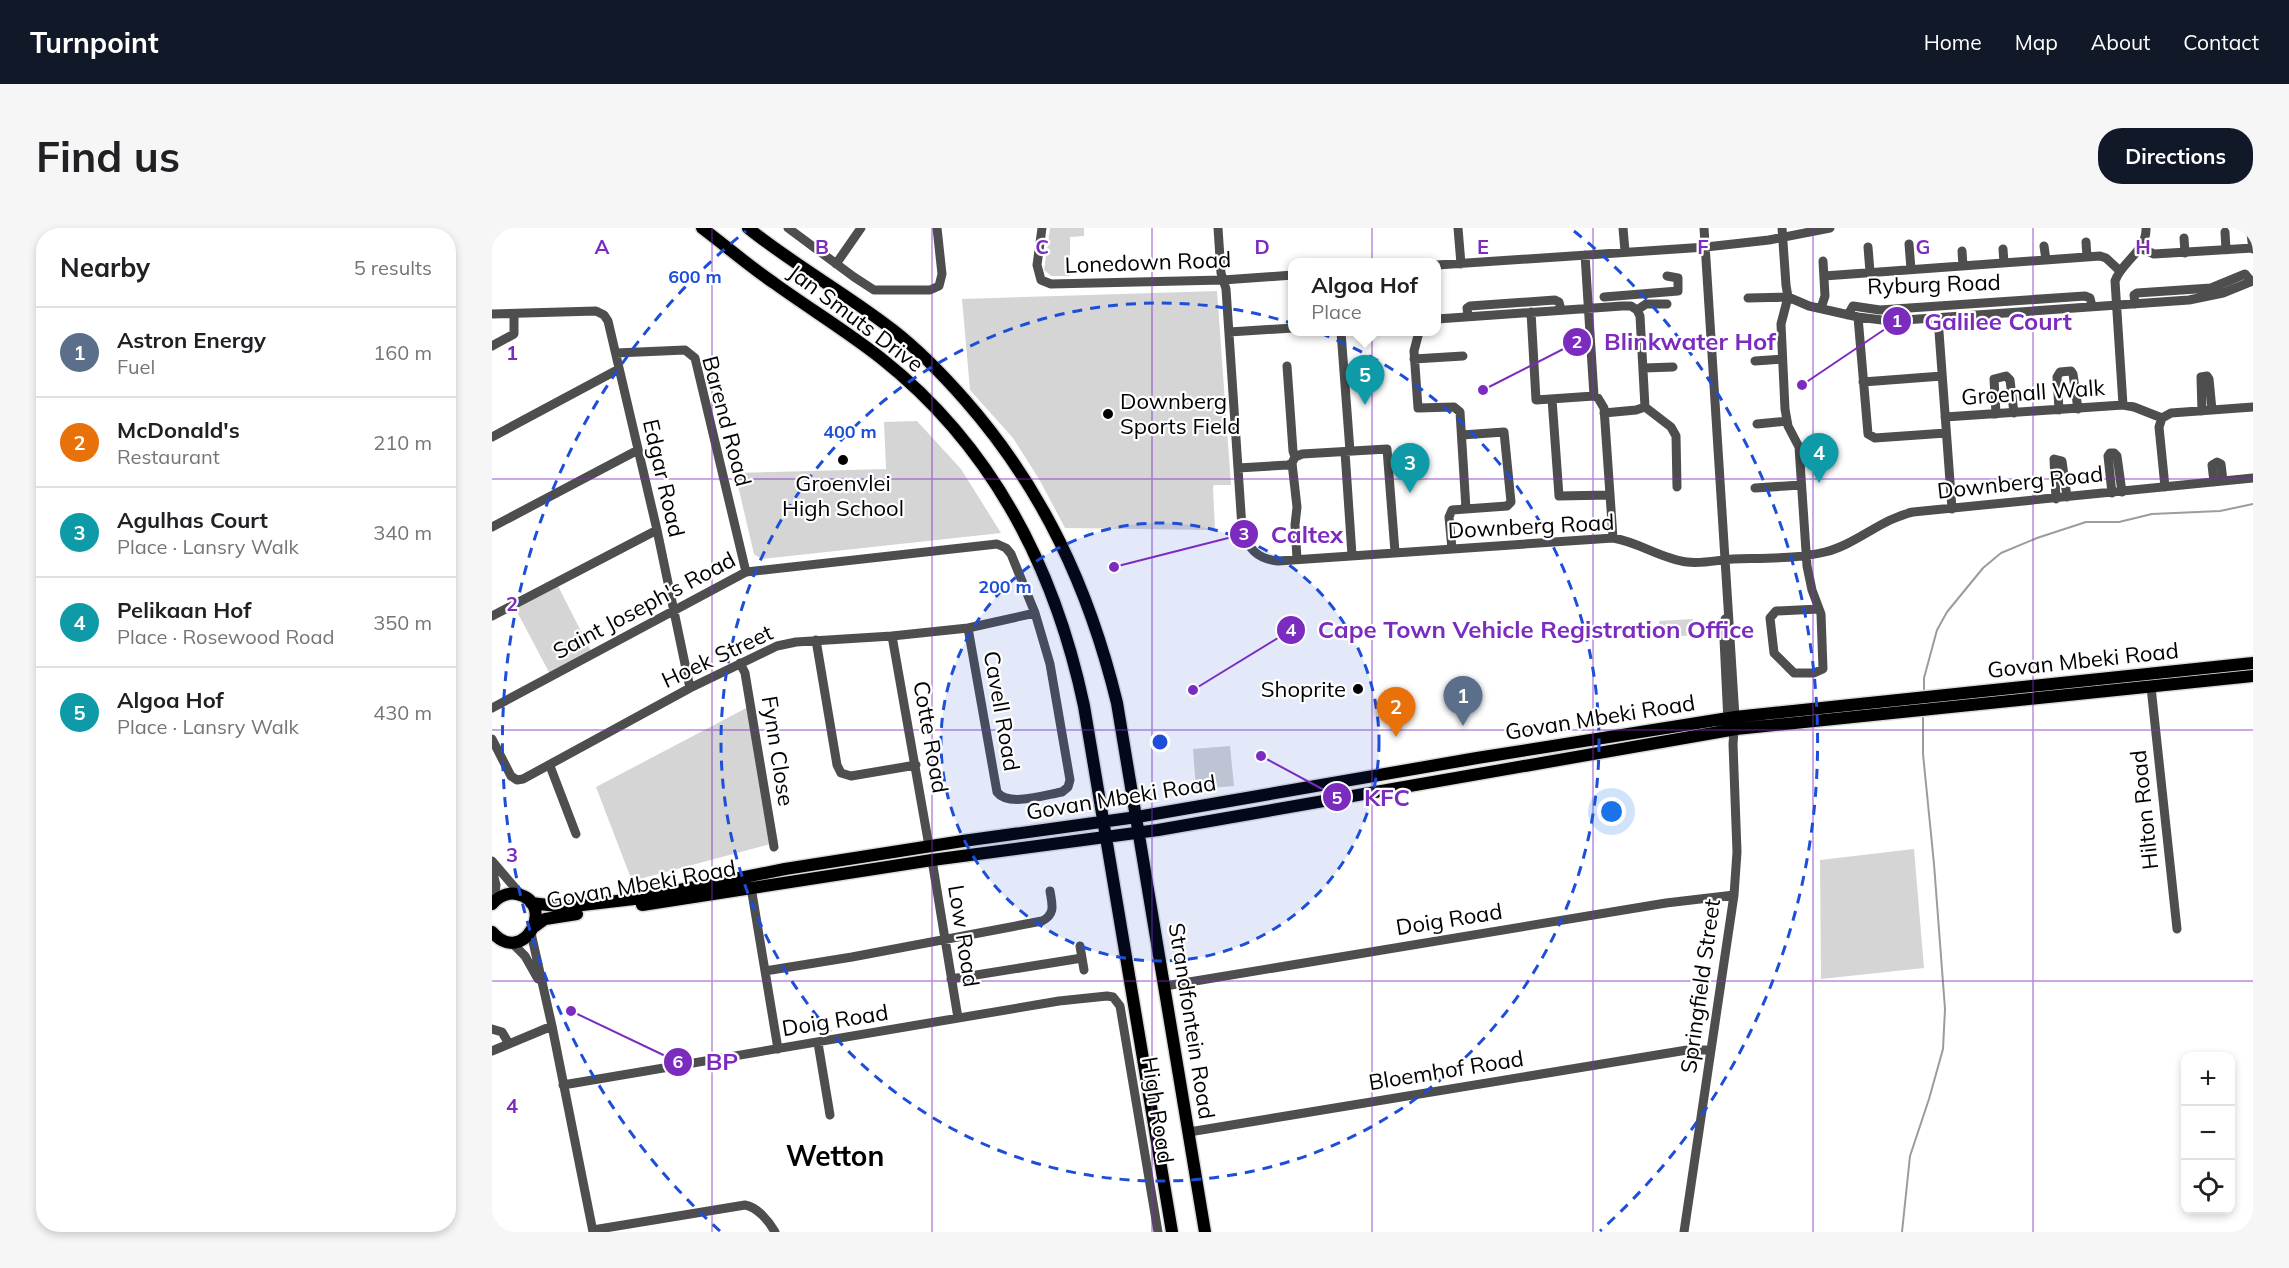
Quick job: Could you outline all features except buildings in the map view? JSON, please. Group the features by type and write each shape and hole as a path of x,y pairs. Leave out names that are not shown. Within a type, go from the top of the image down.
{"main road":[{"name":"Jan Smuts Drive","path":"702,228 773,283 881,358 926,399 978,456 1004,495 1039,564 1062,620 1080,686 1104,822"},
{"name":"Jan Smuts Drive","path":"748,228 894,331 922,355 979,416 1027,480 1066,552 1098,631 1117,703 1137,817"},
{"name":"Govan Mbeki Road","path":"493,903 510,894 527,900 565,907 616,902 739,877 929,846 1137,817 1467,759 1732,723 1929,703 2253,663"},
{"name":"Govan Mbeki Road","path":"1929,703 2151,687 2253,676"},
{"name":"Govan Mbeki Road","path":"511,942 522,940 545,919 552,917 616,910 751,887 1107,837 1264,812 1732,723"},
{"name":"Strandfontein Road","path":"1137,817 1205,1232"},
{"path":"1104,822 1172,1232"},
{"path":"527,900 536,915 533,930"},
{"path":"494,935 511,942"}],"street":[{"path":"788,228 870,288 878,291 930,290 939,286 942,274 937,228"},
{"path":"836,264 861,228"},
{"name":"Lonedown Road","path":"1042,228 1037,265 1041,280 1054,285 1223,280 1288,275"},
{"name":"Downberg Road","path":"1218,228 1221,273 1226,289 1242,528 1253,552 1264,558 1278,561 1297,560 1613,538 1630,541 1665,556 1689,562 1808,554 1826,552 1841,546 1900,515 2253,478"},
{"path":"1458,228 1461,264"},
{"path":"1623,228 1625,252"},
{"name":"Springfield Street","path":"1684,1232 1734,895 1737,852 1732,723 1724,639 1728,596 1727,560 1704,228"},
{"path":"1441,265 1706,247 1782,233 1830,228"},
{"path":"1824,276 2087,257 2106,258 2120,271 2140,248 2145,239 2146,228"},
{"path":"2225,232 2226,250"},
{"path":"1782,233 1788,297 1781,324 1787,421 1799,447 1808,554 1807,566 1819,609 1824,660 1823,669 1814,674 1794,673 1774,653 1770,625 1772,614 1786,610 1819,609"},
{"path":"2140,248 2152,254 2253,248 2251,234"},
{"path":"2184,238 2185,253"},
{"path":"2086,242 2087,257"},
{"path":"1909,244 1911,269"},
{"path":"2044,246 2046,260"},
{"path":"1868,247 1870,272"},
{"path":"2003,249 2004,263"},
{"path":"1962,251 1963,266"},
{"path":"1586,255 1594,396"},
{"path":"1821,308 1825,296 1823,261"},
{"name":"Groenall Walk","path":"2120,271 2115,281 2123,405"},
{"path":"1604,297 1678,291 1678,278 1667,276"},
{"name":"Ryburg Road","path":"1788,297 1800,303 1853,316 1890,321 2210,297 2252,281"},
{"path":"1621,296 1622,306"},
{"name":"Ryburg Road","path":"1853,316 1853,306 1880,310 2085,296 2090,298 2092,306"},
{"path":"1748,298 1788,297"},
{"path":"1468,316 1467,308 1470,306 1555,300 1559,303 1561,310"},
{"path":"1637,310 1646,304 1667,304"},
{"path":"1441,319 1622,306 1631,306 1637,310 1640,316 1645,407 1671,428 1676,436 1677,487"},
{"name":"Edgar Road","path":"514,314 596,312 604,315 608,321 657,530 690,688"},
{"path":"1531,312 1536,400 1594,396 1600,400 1605,412 1613,538"},
{"path":"492,315 514,314 514,334 492,346"},
{"path":"1853,316 1863,382 1866,430 1871,436 1883,437 1946,433"},
{"path":"1938,318 1952,509"},
{"path":"1228,332 1288,328"},
{"path":"1341,336 1352,555"},
{"path":"1418,336 1414,346 1414,359 1418,408 1456,408 1460,415 1466,508"},
{"name":"Barend Road","path":"616,353 685,350 695,358 746,572"},
{"path":"1414,359 1463,356"},
{"path":"1755,361 1782,359"},
{"path":"1287,366 1297,507 1295,525 1297,560"},
{"path":"1644,368 1673,367"},
{"path":"492,437 619,369"},
{"path":"2059,410 2057,377 2060,372 2073,373 2078,409"},
{"path":"1863,382 1942,376"},
{"path":"1996,414 1994,379 2006,376 2010,380 2014,413"},
{"path":"2202,411 2200,377 2207,376 2212,410"},
{"path":"1552,399 1559,496 1610,495"},
{"name":"Groenall Walk","path":"1945,417 2123,405 2162,418"},
{"path":"1605,412 1636,410 1645,407"},
{"path":"2165,487 2159,427 2162,418 2171,413 2253,407"},
{"path":"1757,424 1787,421"},
{"path":"1452,549 1450,513 1452,510 1507,506 1510,503 1504,432 1462,435"},
{"path":"1238,468 1294,460 1302,454 1387,449 1395,552"},
{"path":"492,527 638,450"},
{"path":"2112,493 2108,456 2114,453 2117,455 2122,492"},
{"path":"2056,499 2054,459 2062,461 2067,498"},
{"path":"1755,488 1801,485"},
{"path":"492,616 657,530"},
{"name":"Saint Joseph's Road","path":"492,708 746,572 998,544 1011,554 1035,613 1050,664 1070,780 1068,787 1062,792 1038,797"},
{"name":"Hoek Street","path":"492,739 511,776 518,780 550,766 690,688 777,646 816,640 892,636 968,628 1035,613"},
{"name":"Cavell Road","path":"968,628 997,792 1001,798 1010,800 1038,797"},
{"name":"Cotte Road","path":"892,636 929,846"},
{"path":"816,640 837,765 841,772 851,776 916,765"},
{"name":"Fynn Close","path":"740,663 745,673 774,847"},
{"name":"Hilton Road","path":"2151,687 2176,928"},
{"path":"550,766 576,834"},
{"name":"Low Road","path":"932,860 958,1018"},
{"path":"492,861 527,900"},
{"path":"492,869 496,885 493,903"},
{"path":"751,887 777,1049"},
{"path":"765,971 1042,921 1050,917 1052,912 1050,891"},
{"name":"Doig Road","path":"1171,985 1666,903 1734,895"},
{"path":"533,930 593,1231 744,1205 754,1209 768,1221 775,1232"},
{"path":"511,942 525,956 543,989"},
{"path":"1080,946 1084,970"},
{"path":"951,979 1082,958"},
{"name":"Doig Road","path":"563,1084 1059,1001 1113,997"},
{"name":"High Road","path":"1113,997 1120,1006 1158,1232"},
{"path":"492,1051 552,1026"},
{"path":"492,1029 502,1032 508,1044"},
{"path":"818,1043 830,1115"},
{"name":"Bloemhof Road","path":"1189,1132 1687,1050 1710,1050"}],"shaded area":[{"path":"1050,228 1084,228 1084,236 1070,237 1070,276 1051,276 1044,270"},
{"name":"Downberg Sports Field","path":"1217,291 1231,485 1214,485 1215,530 1065,528 1039,479 1013,438 970,390 962,299"},
{"path":"917,421 961,469 1001,533 761,559 754,554 735,473 886,469 884,422"},
{"path":"557,584 592,653 551,676 514,606"},
{"path":"1693,619 1694,635 1660,638 1659,621"},
{"path":"752,705 778,842 632,881 596,787"},
{"path":"1230,746 1234,786 1196,789 1193,749"},
{"path":"1914,849 1924,968 1821,979 1820,860"}],"waterway":[{"path":"1924,694 1924,678 1937,630 1947,612 1983,568 2001,553 2086,522 2119,522 2152,514 2220,511 2253,504"},
{"path":"1902,1232 1910,1156 1943,1049 1945,1009 1923,754 1923,715"}],"place":[{"name":"Galilee Court","path":"1802,385"},
{"name":"Blinkwater Hof","path":"1483,390"},
{"name":"Algoa Hof","path":"1365,405"},
{"name":"Downberg Sports Field","path":"1108,414"},
{"name":"Groenvlei High School","path":"843,460"},
{"name":"Pelikaan Hof","path":"1819,483"},
{"name":"Agulhas Court","path":"1410,493"},
{"name":"Caltex","path":"1114,567"},
{"name":"Shoprite","path":"1358,689"},
{"name":"Cape Town Vehicle Registration Office","path":"1193,690"},
{"name":"Astron Energy","path":"1463,726"},
{"name":"McDonald's","path":"1396,737"},
{"name":"KFC","path":"1261,756"},
{"name":"BP","path":"571,1011"}],"district":[{"name":"Wetton","path":"835,1156"}]}
